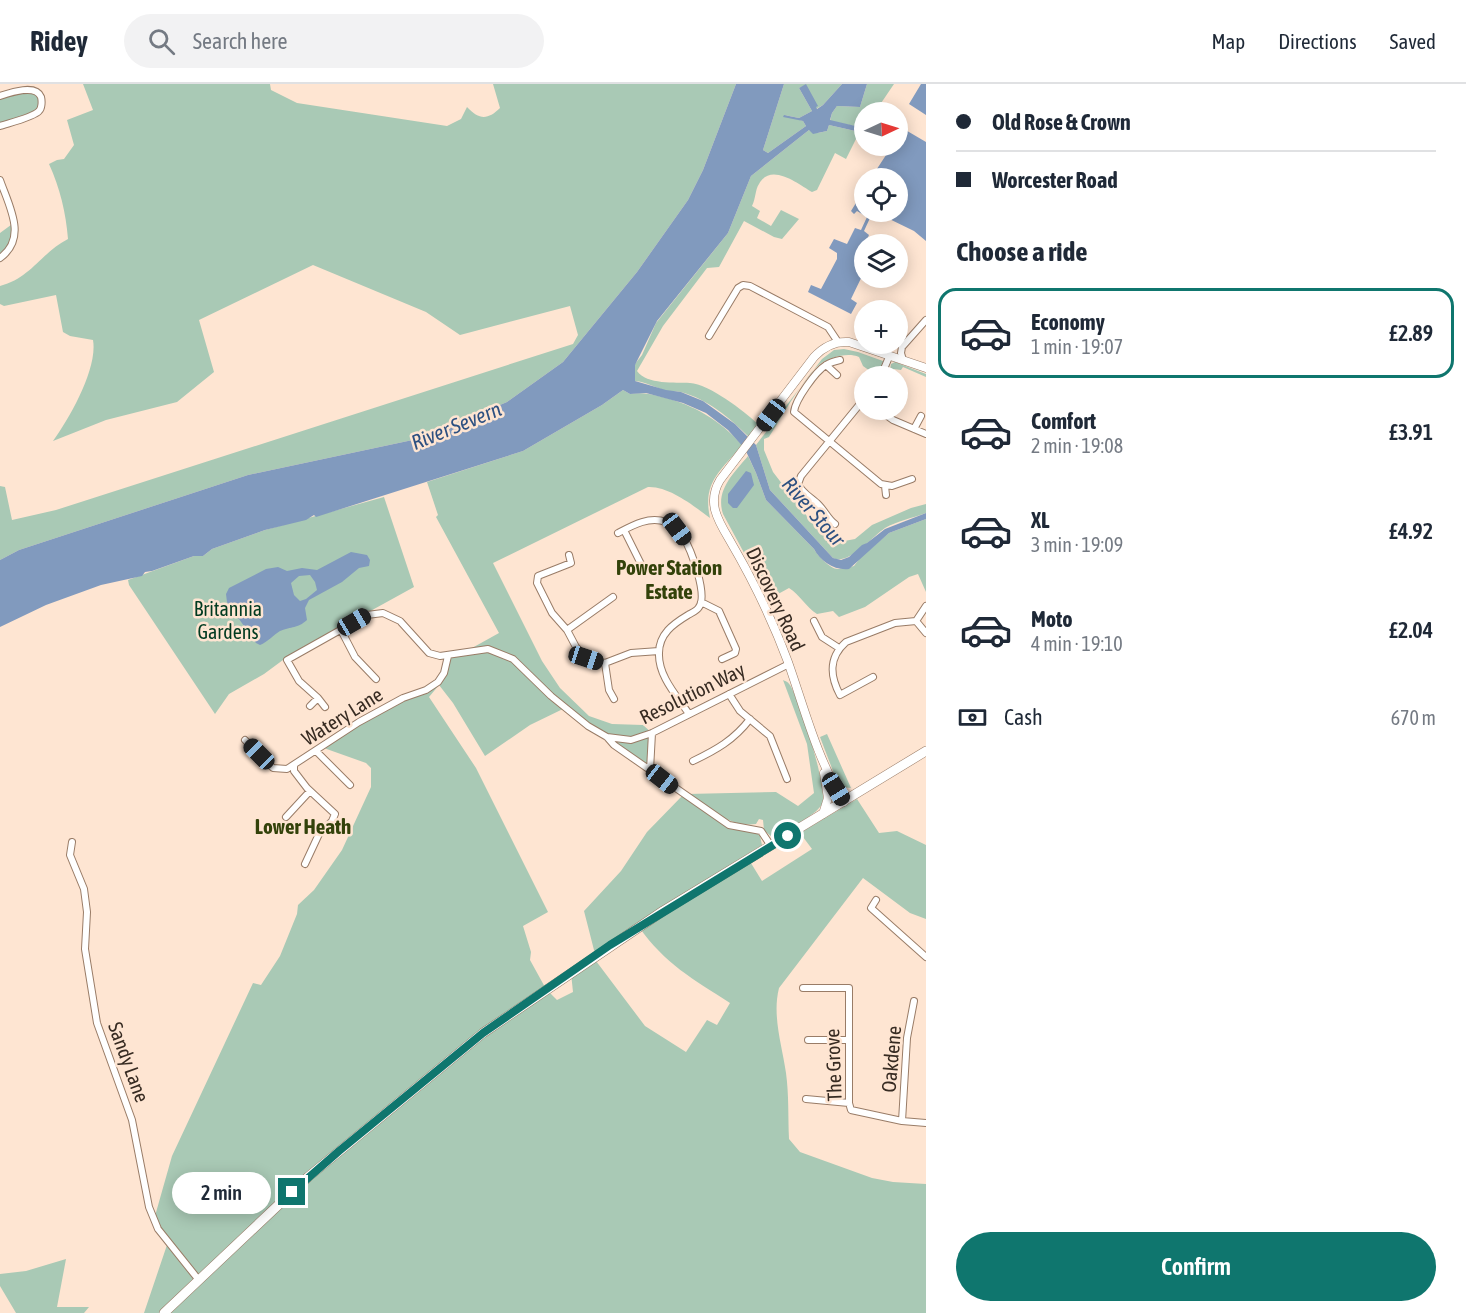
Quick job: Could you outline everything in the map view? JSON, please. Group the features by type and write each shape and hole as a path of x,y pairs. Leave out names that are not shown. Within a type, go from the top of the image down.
{"main road":[{"path":"164,1313 308,1177 483,1033 610,945 926,751"}],"street":[{"path":"0,96 30,87 37,90 42,103 39,111 33,115 0,126"},
{"path":"0,180 16,231 12,247 0,258"},
{"path":"709,336 738,288 743,285 750,286 828,327 838,342 855,344 926,368"},
{"path":"903,360 901,353 903,347 926,320"},
{"name":"Discovery Road","path":"838,342 824,348 814,357 716,487 713,499 718,521 760,597 789,664 821,757 842,803"},
{"path":"885,366 889,357"},
{"path":"840,360 826,365 802,394 794,411 885,486 886,495"},
{"path":"826,365 837,375"},
{"path":"835,524 800,489 798,484 801,476 854,411"},
{"path":"914,429 921,416"},
{"path":"893,420 926,434"},
{"path":"885,486 912,479"},
{"path":"820,525 827,518"},
{"path":"643,568 621,531 646,521 658,520 669,523 685,539 700,579 701,602 694,611 668,629 661,641 659,651 663,675 689,714"},
{"path":"569,555 571,563 538,576 537,583 552,613 586,658 605,663 631,653 659,651"},
{"path":"567,630 613,597"},
{"path":"701,602 719,612 736,649 735,653 722,659"},
{"path":"916,621 926,606"},
{"path":"325,707 299,681 287,660 367,615 382,612 400,621 429,653 440,657 481,649 499,652 513,659 551,696 580,720 607,737 614,745 729,825 761,831 771,846"},
{"path":"814,621 822,637 839,648"},
{"path":"916,621 926,633"},
{"path":"873,677 840,695 831,672 839,648 846,642 895,623 916,621"},
{"path":"341,630 355,657 376,680"},
{"name":"Watery Lane","path":"245,740 273,768 287,769 359,722 438,682 444,673 448,656"},
{"path":"605,663 609,690 614,699"},
{"name":"Resolution Way","path":"607,737 632,740 652,733 789,664"},
{"path":"729,694 740,711 770,736 786,779"},
{"path":"310,706 318,698"},
{"path":"693,761 725,745 750,719"},
{"path":"650,770 652,733"},
{"path":"316,751 350,785"},
{"name":"Discovery Road","path":"821,757 828,791 823,814"},
{"path":"294,766 294,771 310,791 335,814 332,821 318,834 305,864"},
{"path":"286,817 310,791"},
{"path":"828,791 833,801 842,803"},
{"name":"Sandy Lane","path":"72,842 70,855 82,881 86,900 85,950 97,1023 132,1120 149,1207 158,1230 198,1279"},
{"path":"876,900 872,908 920,954 926,957"},
{"name":"The Grove","path":"803,988 849,988 849,1103 851,1110 902,1121 926,1123"},
{"name":"Oakdene","path":"902,1121 907,1038 914,1001"},
{"path":"808,1040 849,1040"},
{"path":"806,1099 849,1103"}],"green space":[{"path":"83,84 270,84 271,90 297,103 447,126 461,119 467,107 484,117 500,108 493,84 736,84 703,170 688,200 637,272 563,362 507,402 422,438 248,475 19,550 0,560 0,486 5,487 12,520 56,510 573,344 578,335 570,306 460,335 426,312 313,265 199,320 214,372 177,402 106,420 53,441 67,419 87,378 93,340 70,336 63,332 56,295 4,306 0,304 0,286 20,277 68,239 62,201 49,164 64,159 74,145 67,120 93,110"},
{"path":"784,84 842,84 823,105 816,109 806,85 799,88 812,111 799,118 784,115 803,121 806,126 768,153 763,150"},
{"path":"867,84 894,84 882,102 862,102"},
{"path":"23,88 41,96 39,111 0,126 0,96"},
{"path":"837,106 854,107 854,126 830,121"},
{"path":"829,125 854,131 854,143 846,159 835,153 817,190 812,192 792,180 777,175 764,178 758,186 752,206 760,211 757,218 771,226 781,210 799,219 782,239 744,221 719,267 707,268 663,326 637,371 647,379 654,381 690,383 716,393 758,424 749,437 726,416 700,399 635,381 635,364 642,355 656,323 728,233 751,176 809,130 818,133 827,131"},
{"path":"15,222 15,239 0,258 0,233"},
{"path":"844,349 884,363 882,366 863,366 859,357 844,355 820,364 813,371 822,359 834,350"},
{"path":"895,362 905,366 891,366"},
{"path":"908,367 926,374 926,377 908,369"},
{"path":"800,387 769,437 764,439 764,450 773,472 813,524 831,540 839,542 855,539 872,525 911,508 926,504 926,513 885,528 846,558 833,558 770,490 756,445"},
{"path":"623,390 630,394 662,397 696,409 725,428 742,445 711,486 708,506 710,518 673,493 648,487 493,563 542,661 560,688 589,716 612,724 643,725 652,733 650,770 565,708 530,725 485,756 453,703 439,685 429,697 476,768 548,912 523,926 531,952 530,960 546,989 557,1000 573,992 571,973 593,957 645,1026 686,1052 707,1020 717,1025 730,1003 669,961 639,927 597,955 584,911 621,871 647,832 683,795 729,825 731,829 757,833 760,836 762,845 746,855 762,881 812,849 800,833 857,799 879,833 897,831 926,845 926,919 910,913 863,878 779,988 777,1009 778,1030 787,1081 789,1139 800,1152 872,1178 926,1184 926,1313 144,1313 168,1242 155,1216 172,1156 253,983 261,985 280,956 297,914 298,905 314,890 342,850 371,787 371,768 366,763 321,747 354,725 438,682 448,656 463,653 499,633 436,517 438,515 427,482 523,451 602,405"},
{"path":"748,456 766,500 821,558 835,568 854,566 889,533 926,519 926,592 918,574 909,577 865,607 839,617 833,611 817,614 789,588 769,599 723,514 721,505 727,482"},
{"name":"Britannia Gardens","path":"384,497 414,587 287,657 264,674 229,694 215,714 129,585 128,580 194,556 203,556 212,549 265,530"},
{"path":"783,680 790,685 806,726 823,795 819,809 773,838 764,830 763,820 759,819 756,824 746,824 728,820 687,794 776,792 798,806 814,793 807,744"},
{"path":"827,734 851,788 842,787 836,779 820,737"},
{"path":"66,1259 57,1307 89,1307 84,1313 16,1313 0,1286 0,1274 26,1271"}],"water":[{"name":"River Severn","path":"736,84 784,84 763,150 768,153 806,126 803,121 783,117 784,115 799,118 812,111 799,88 806,84 818,106 817,109 842,84 867,84 862,102 854,102 854,107 837,106 830,120 854,126 854,131 829,125 827,131 813,134 809,130 751,176 728,233 657,321 635,365 635,381 681,392 703,401 735,424 756,445 770,490 833,558 841,560 849,557 885,529 926,513 926,519 889,533 849,569 833,567 820,557 766,500 745,449 728,430 706,413 683,403 646,393 630,394 623,390 602,405 523,451 316,517 314,515 306,520 265,530 212,549 203,556 194,556 145,572 142,576 101,585 46,605 0,627 0,560 19,550 248,475 422,438 507,402 563,362 637,272 688,200 703,170"},
{"path":"921,84 926,84 926,115 909,104"},
{"path":"908,131 926,142 926,241 914,231 896,222 908,222 908,168 878,168 885,156 908,156"},
{"path":"865,222 868,222 864,231 868,234 854,234 854,288 856,288 851,299 854,301 854,308 851,314 808,292 811,285 821,289 837,259 837,253 829,248 834,239 847,244 855,228 861,230"},
{"path":"746,471 751,473 754,485 737,508 733,508 728,503 728,494"},
{"path":"351,552 367,555 370,560 369,566 359,568 342,582 309,600 305,608 307,620 280,631 260,645 256,643 227,602 226,594 229,588 266,569 278,567 287,571 302,568 317,570","holes":["310,575 317,590 306,599 300,601 294,595 291,583 299,576"]}],"district":[{"name":"Power Station Estate","path":"669,579"},
{"name":"Lower Heath","path":"303,826"}],"route":[{"path":"292,1192 483,1033 610,945 788,836"}],"water label":[{"name":"River Stour","path":"814,511"}]}
